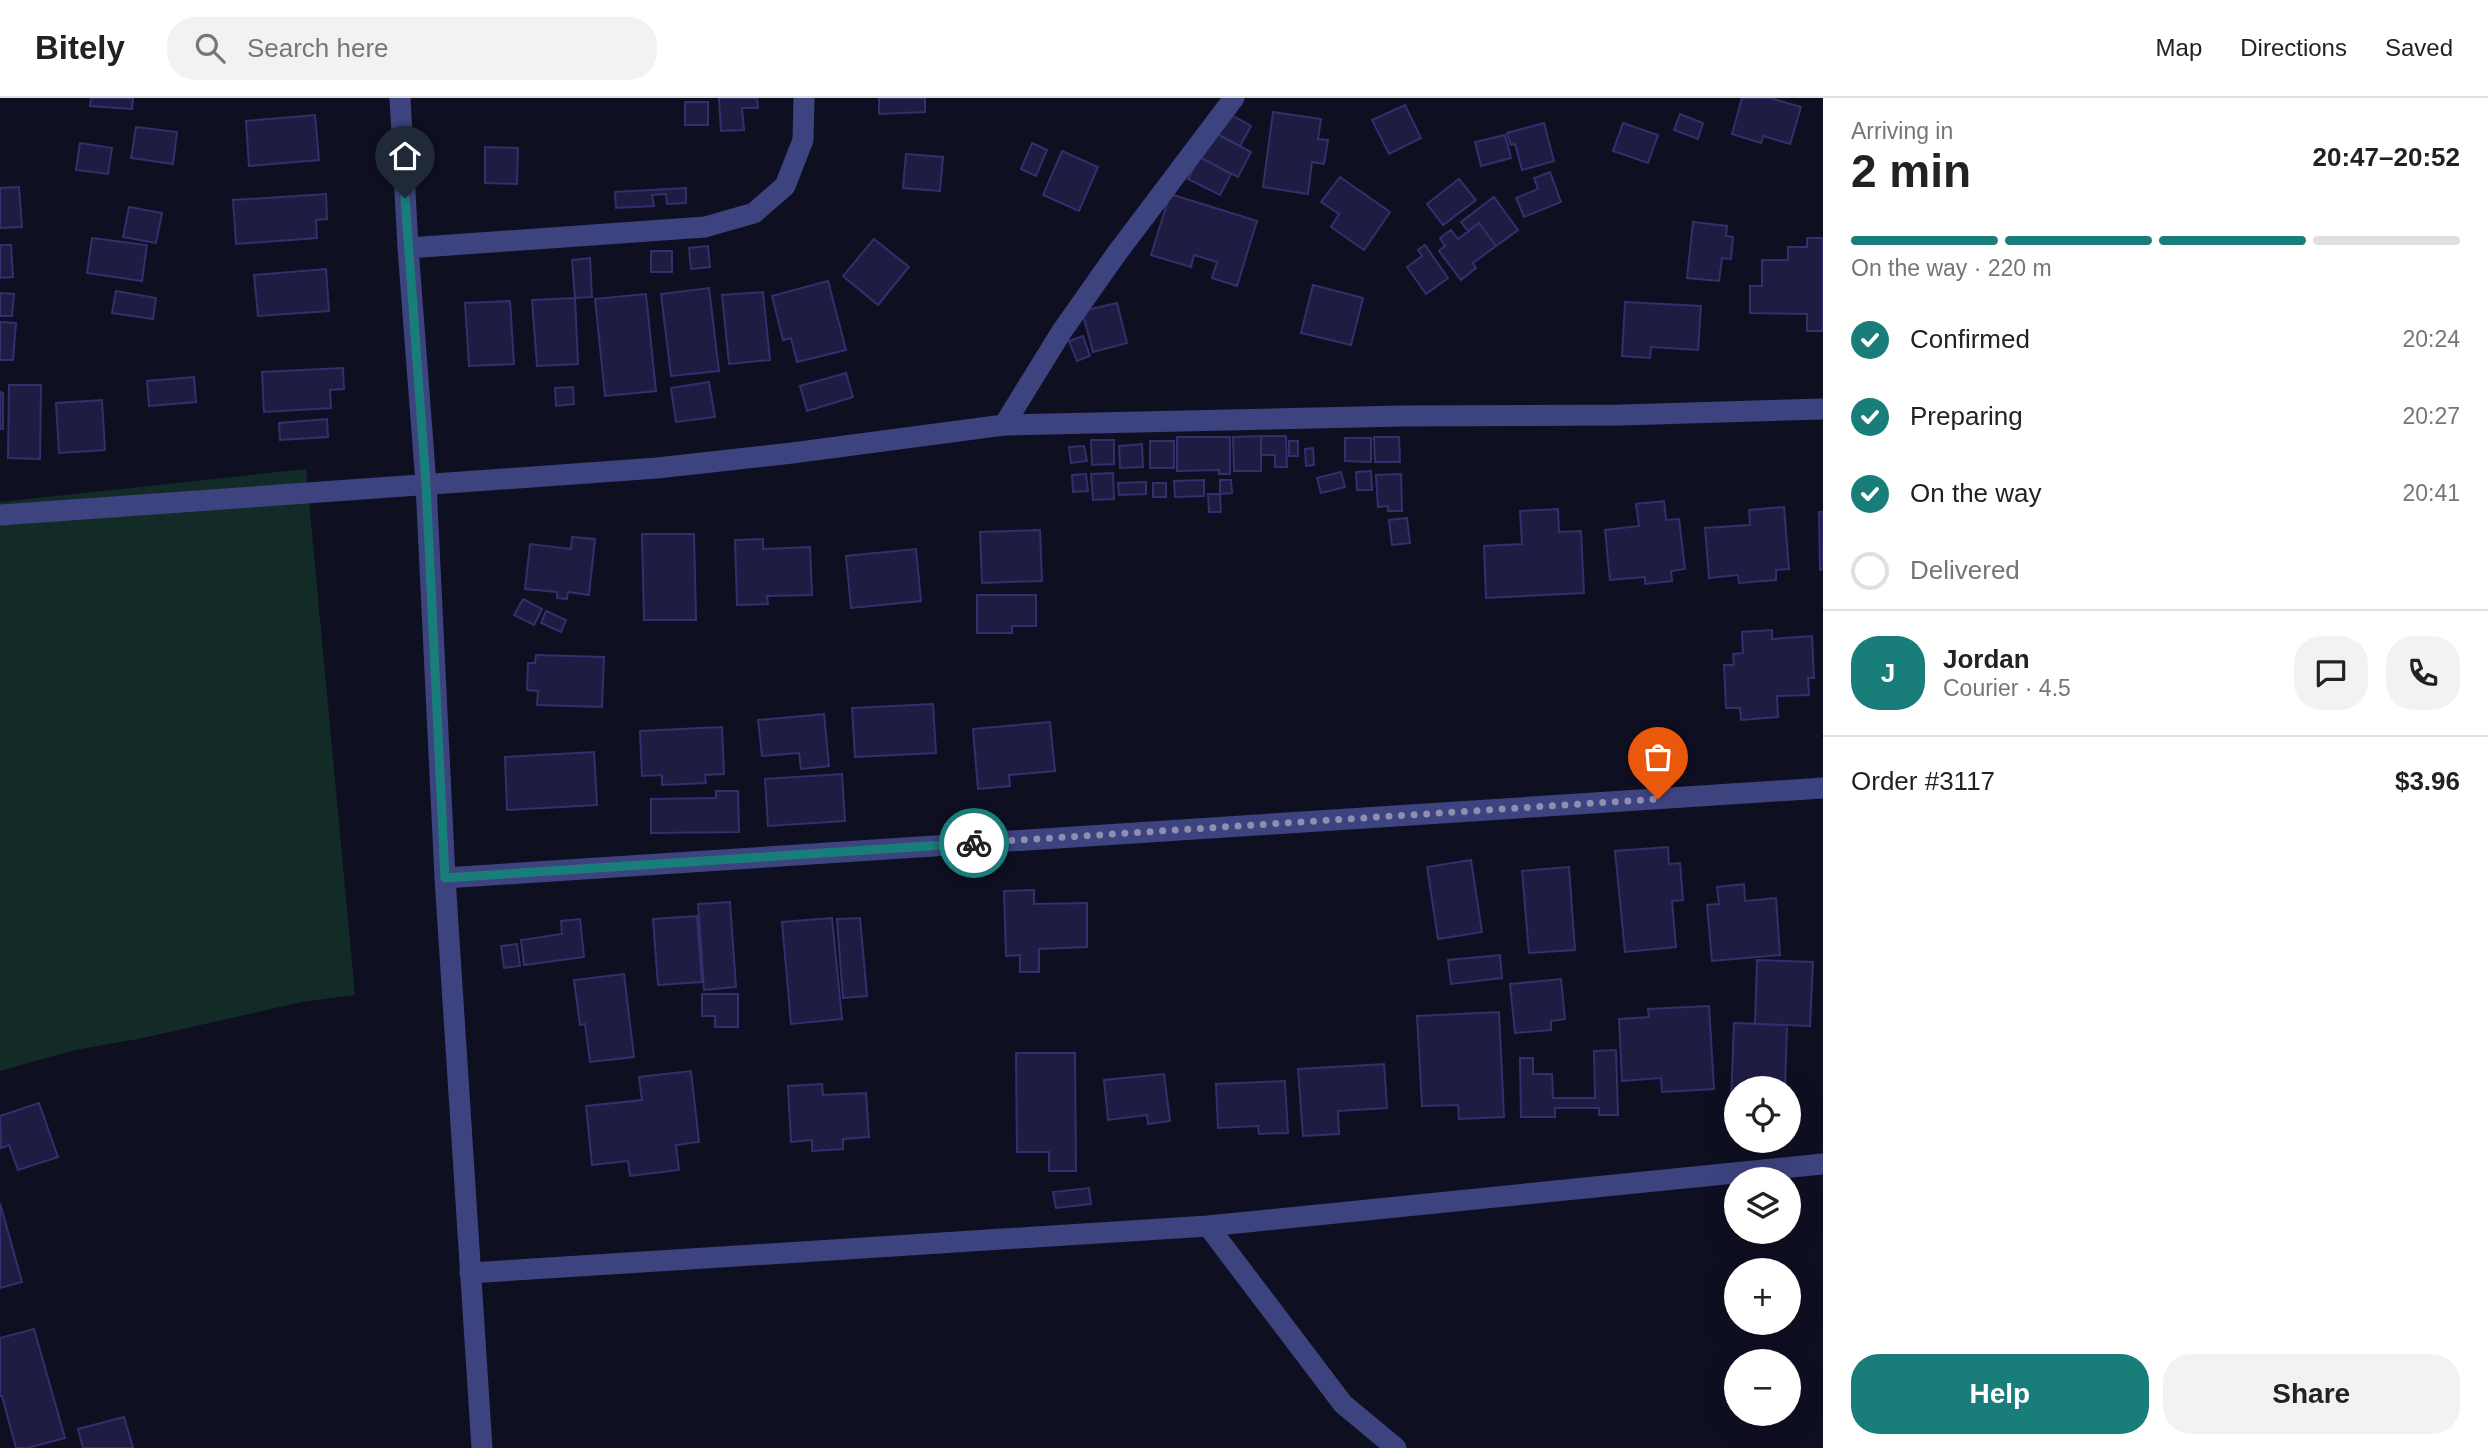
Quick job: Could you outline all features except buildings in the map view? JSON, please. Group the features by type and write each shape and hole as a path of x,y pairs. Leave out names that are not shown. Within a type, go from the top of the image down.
{"street":[{"path":"400,98 426,484 445,878 482,1448"},
{"path":"408,248 705,227 754,213 785,186 803,140 804,98"},
{"path":"1004,425 1062,331 1234,98"},
{"path":"0,515 710,463 1004,425 1823,409"},
{"path":"445,878 1823,788"},
{"path":"470,1273 1208,1226 1823,1164"},
{"path":"1208,1226 1343,1404 1396,1448"}],"green space":[{"path":"306,469 355,995 302,1002 143,1038 75,1050 0,1071 0,502"}],"way so far":[{"path":"974,843 1658,799"}],"route":[{"path":"405,198 426,484 445,878 974,843"}]}
